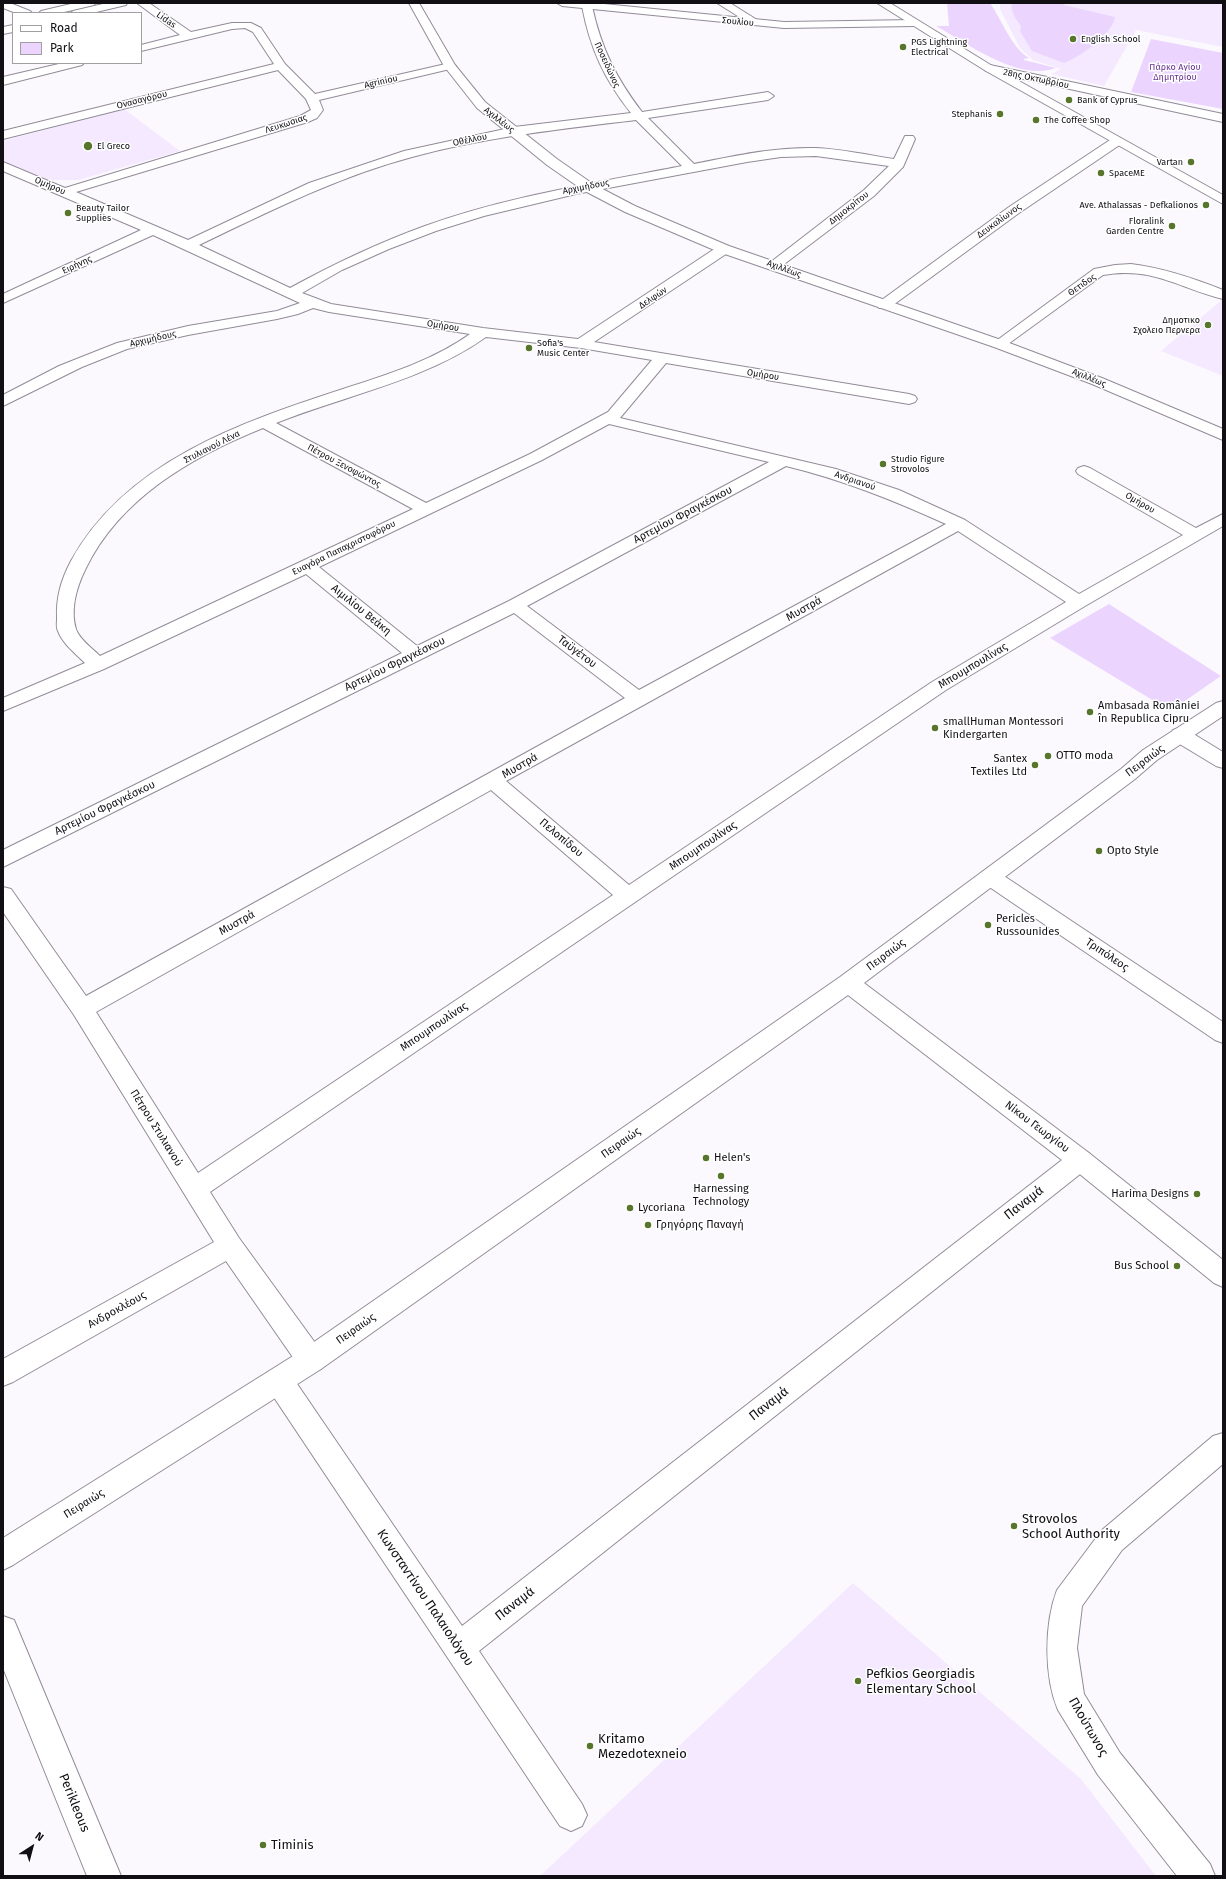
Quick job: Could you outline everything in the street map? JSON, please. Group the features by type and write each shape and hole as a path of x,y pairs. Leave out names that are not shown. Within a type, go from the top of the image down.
{"street":[{"path":"50,12 90,3"},
{"path":"82,12 122,3"},
{"name":"Lidas","path":"142,3 189,36"},
{"name":"Αχιλλέως","path":"414,3 450,66 481,105 552,162 588,186 630,209 724,249 999,344 1097,381 1223,435"},
{"name":"Σουλίου","path":"562,3 756,23 811,26 913,22"},
{"path":"722,3 756,23"},
{"path":"882,3 990,69 1223,200"},
{"path":"3,4 23,12"},
{"name":"Ποσειδώνος","path":"587,6 590,25 607,68 622,96 637,116 692,169"},
{"name":"Λευκωσιας","path":"64,192 304,119 313,115 317,110 312,98 281,66 257,30 247,25 232,26 142,48"},
{"path":"3,81 74,64"},
{"name":"Ονασαγόρου","path":"3,134 281,66"},
{"name":"Agriniou","path":"312,98 450,66"},
{"name":"28ης Οκτωβρίου","path":"990,69 1223,118"},
{"name":"Οθέλλου","path":"188,245 314,186 408,154 514,131 637,116 768,96"},
{"name":"Δημοκρίτου","path":"774,266 869,192 898,164 909,139"},
{"name":"Δευκαλίωνος","path":"884,305 1014,210 1116,141"},
{"name":"Αρχιμήδους","path":"291,293 350,260 406,237 466,216 524,200 588,186 796,152 849,156 898,164"},
{"name":"Ομήρου","path":"7,170 64,192 188,245 312,303 344,311 484,332 581,344 661,359 909,399"},
{"name":"Ειρήνης","path":"3,299 152,230"},
{"name":"Δελφών","path":"581,344 724,249"},
{"name":"Θετιδος","path":"999,344 1099,272 1113,268 1133,268 1174,277 1223,295"},
{"name":"Αρχιμήδους","path":"3,400 40,380 102,353 155,337 277,315 293,311 312,303"},
{"name":"Στυλιανού Λένα","path":"97,665 67,631 64,603 73,574 94,537 121,506 140,489 163,472 216,443 263,422 411,371 467,345 484,332"},
{"name":"Ευαγόρα Παπαχριστοφόρου","path":"3,705 97,665 536,457 614,415 661,359"},
{"name":"Ανδριανού","path":"606,419 830,472 893,494 960,524 1078,602"},
{"name":"Πέτρου Ξενοφώντος","path":"263,422 425,509"},
{"name":"Αρτεμίου Φραγκέσκου","path":"3,859 515,605 784,461"},
{"name":"Ομήρου","path":"1084,471 1196,535"},
{"name":"Μπουμπουλίνας","path":"194,1189 939,686 1078,602 1223,519"},
{"name":"Μυστρά","path":"82,1009 638,699 960,524"},
{"name":"Αιμιλίου Βεάκη","path":"307,566 415,654"},
{"name":"Ταϋγέτου","path":"515,605 638,699"},
{"name":"Πειραιώς","path":"3,1555 311,1360 848,983 1150,756 1223,707"},
{"path":"1180,735 1223,761"},
{"name":"Πελοπίδου","path":"493,781 628,896"},
{"name":"Τριπόλεος","path":"990,877 1223,1034"},
{"name":"Πέτρου Στυλιανού","path":"3,895 82,1009 230,1246 311,1360"},
{"name":"Νίκου Γεωργίου","path":"848,983 1080,1160 1223,1275"},
{"name":"Παναμά","path":"458,1648 1080,1160"},
{"name":"Ανδροκλέους","path":"3,1373 230,1246"},
{"name":"Κωνσταντίνου Παλαιολόγου","path":"278,1381 571,1815"},
{"name":"Πλούτωνος","path":"1198,1876 1109,1764 1069,1699 1062,1648 1068,1601 1112,1540 1223,1446"},
{"name":"Perikleous","path":"3,1631 104,1876"}],"shaded area":[{"name":"English School","path":"1000,3 1223,3 1223,47 1136,30 1104,86 1051,74 1061,69 1033,60 1020,48 1000,9"},
{"name":"El Greco","path":"124,109 180,151 78,180 50,180 3,161 3,141"},
{"name":"Δημοτικο Σχολειο Περνερα","path":"1223,299 1223,376 1161,351"},
{"name":"Pefkios Georgiadis Elementary School","path":"853,1583 1081,1779 1156,1876 540,1876"}],"green space":[{"path":"947,3 990,3 1007,33 1017,47 1029,58 1024,60 1056,68 1042,71 1026,70 1010,66 978,51 936,26 949,26"},
{"path":"1012,3 1065,3 1064,5 1115,17 1113,24 1102,38 1086,51 1064,63 1032,51 1020,31 1021,26 1015,18"},
{"name":"Πάρκο Αγίου Δημητρίου","path":"1151,39 1223,53 1223,109 1131,92"},
{"path":"1109,604 1221,676 1179,705 1159,704 1050,638"}],"place":[{"name":"English School","path":"1073,39"},
{"name":"PGS Lightning Electrical","path":"903,47"},
{"name":"Bank of Cyprus","path":"1069,100"},
{"name":"Stephanis","path":"1000,114"},
{"name":"The Coffee Shop","path":"1036,120"},
{"name":"El Greco","path":"88,146"},
{"name":"Vartan","path":"1191,162"},
{"name":"SpaceME","path":"1101,173"},
{"name":"Ave. Athalassas - Defkalionos","path":"1206,205"},
{"name":"Beauty Tailor Supplies","path":"68,213"},
{"name":"Floralink Garden Centre","path":"1172,226"},
{"name":"Δημοτικο Σχολειο Περνερα","path":"1208,325"},
{"name":"Sofia's Music Center","path":"529,348"},
{"name":"Studio Figure Strovolos","path":"883,464"},
{"name":"Ambasada României în Republica Cipru","path":"1090,712"},
{"name":"smallHuman Montessori Kindergarten","path":"935,728"},
{"name":"OTTO moda","path":"1048,756"},
{"name":"Santex Textiles Ltd","path":"1035,765"},
{"name":"Opto Style","path":"1099,851"},
{"name":"Pericles Russounides","path":"988,925"},
{"name":"Helen's","path":"706,1158"},
{"name":"Harnessing Technology","path":"721,1176"},
{"name":"Harima Designs","path":"1197,1194"},
{"name":"Lycoriana","path":"630,1208"},
{"name":"Γρηγόρης Παναγή","path":"648,1225"},
{"name":"Bus School","path":"1177,1266"},
{"name":"Strovolos School Authority","path":"1014,1526"},
{"name":"Pefkios Georgiadis Elementary School","path":"858,1681"},
{"name":"Kritamo Mezedotexneio","path":"590,1746"},
{"name":"Timinis","path":"263,1845"}]}
